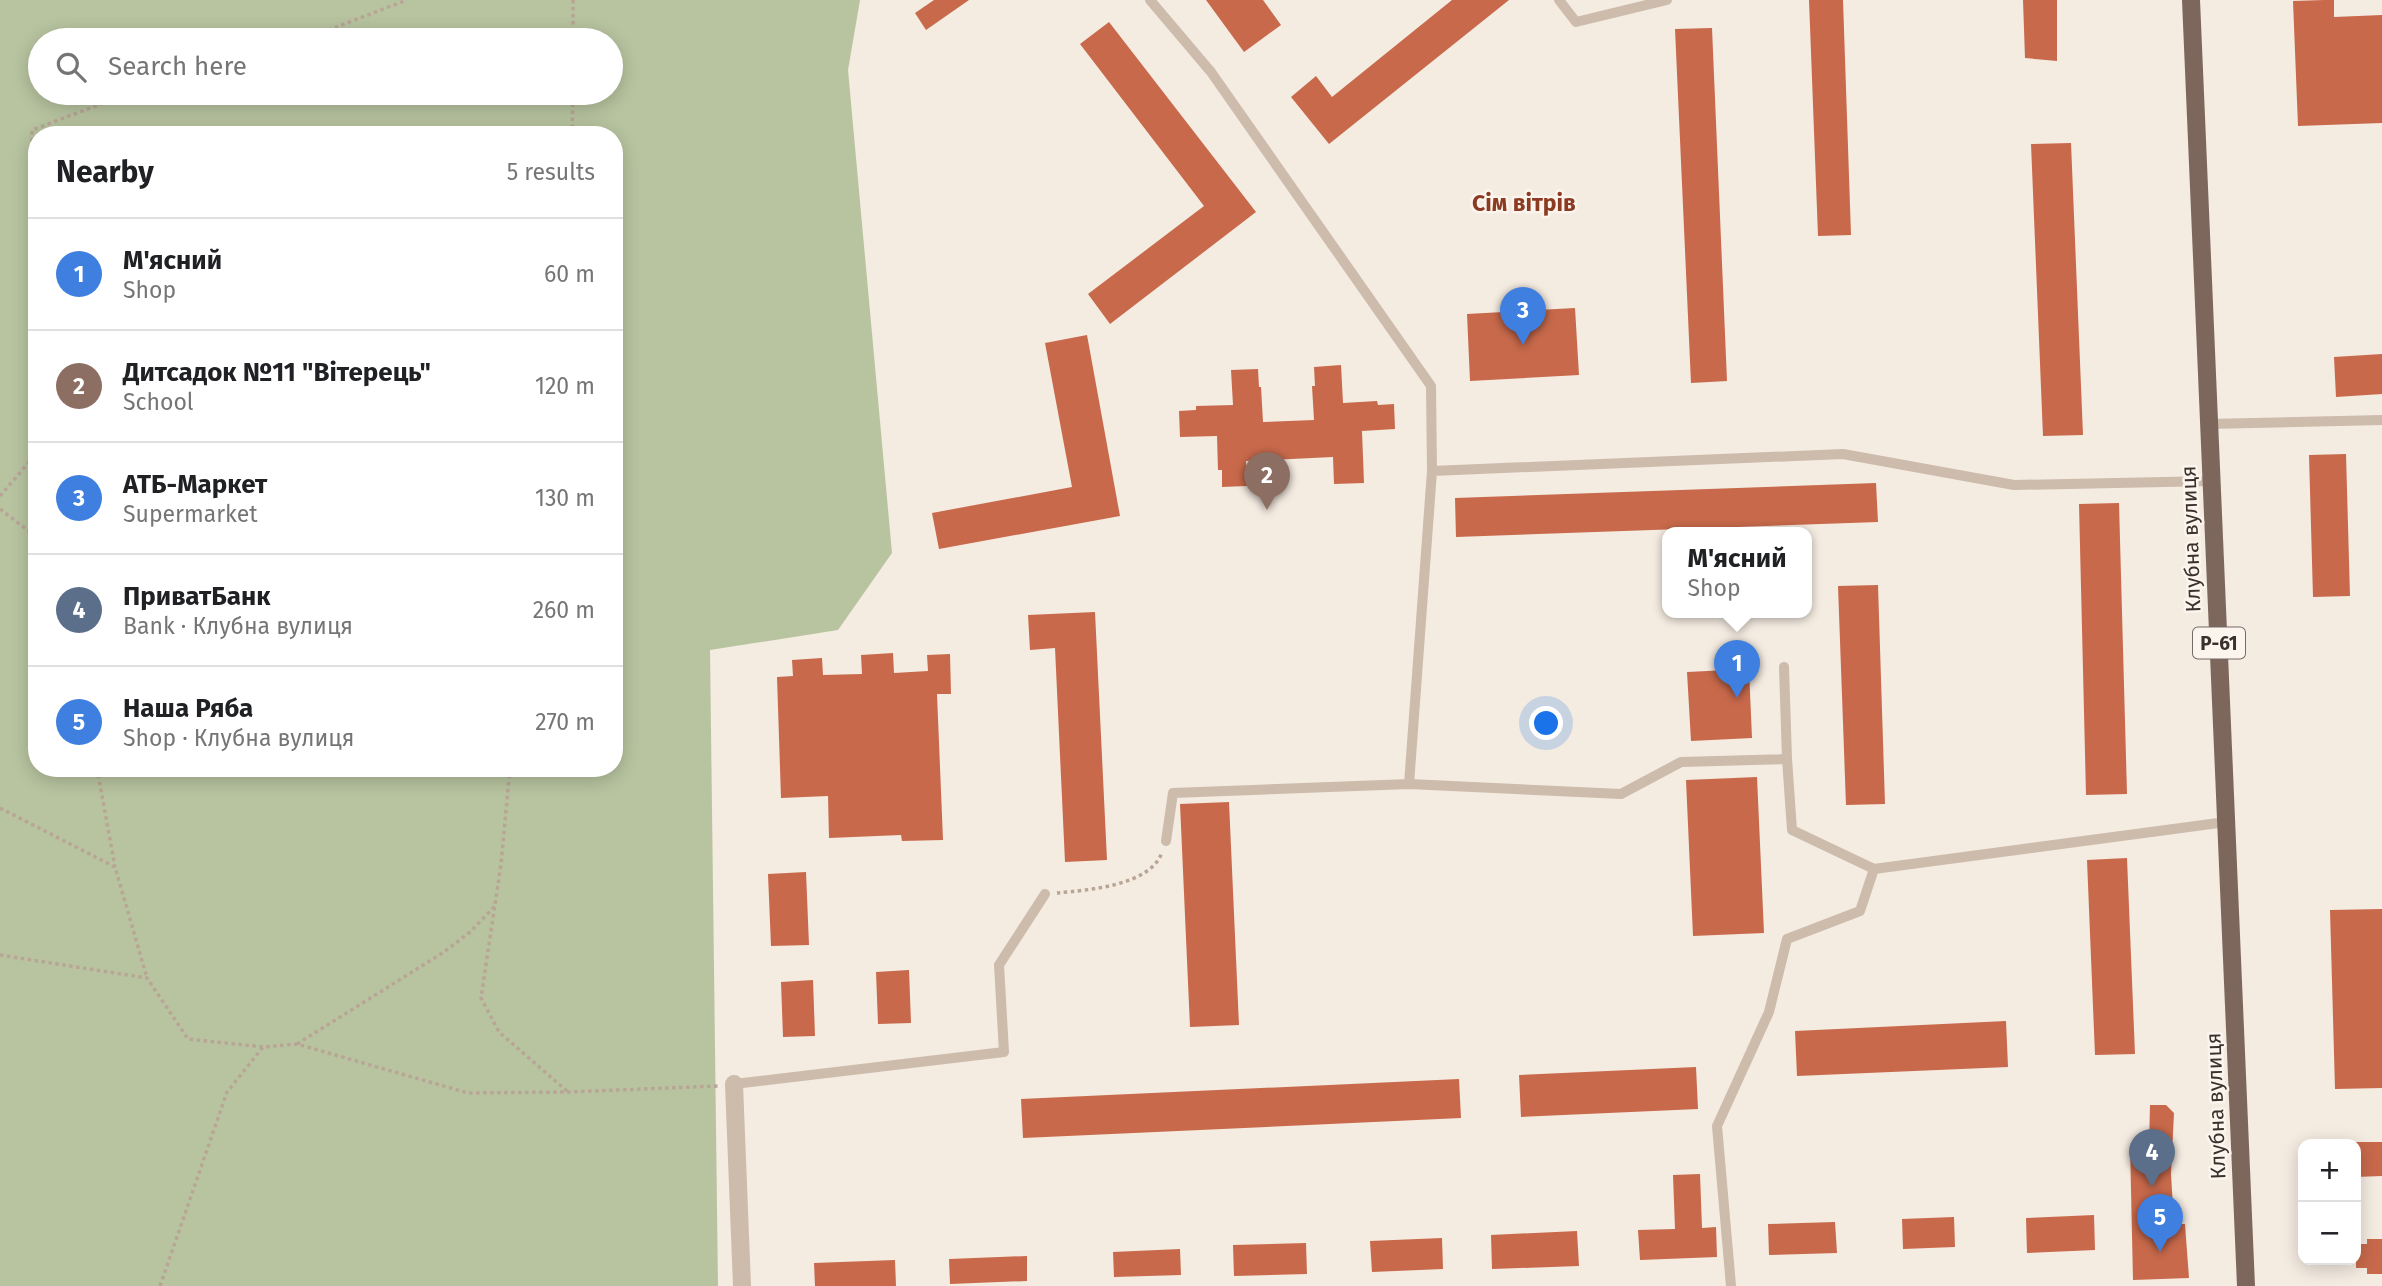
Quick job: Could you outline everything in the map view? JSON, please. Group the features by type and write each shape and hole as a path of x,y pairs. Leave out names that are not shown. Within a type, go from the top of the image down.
{"main road":[{"name":"Клубна вулиця","path":"2191,0 2246,1286"}],"street":[{"path":"734,1084 742,1286"}],"lane":[{"path":"1150,0 1211,72 1431,386 1432,471 1409,785"},
{"path":"1559,0 1576,22 1667,0"},
{"path":"2209,424 2382,420"},
{"path":"1432,471 1843,454 2014,485 2212,481"},
{"path":"1784,667 1792,830 1874,870 2226,822"},
{"path":"1166,841 1173,793 1409,785 1621,794 1681,762 1787,759"},
{"path":"1731,1286 1717,1126 1769,1012 1787,939 1860,911 1874,870"},
{"path":"734,1084 1004,1052 999,965 1045,894"}],"path":[{"path":"334,28 408,0"},
{"path":"573,0 573,28"},
{"path":"43,126 98,105"},
{"path":"572,126 573,105"},
{"path":"0,496 28,463"},
{"path":"0,509 28,532"},
{"path":"99,777 114,867 147,978 188,1039 263,1048 297,1044 468,1093 569,1092 734,1084"},
{"path":"509,777 495,905 481,998 499,1032 569,1092"},
{"path":"0,808 114,867"},
{"path":"1045,894 1098,889 1130,881 1159,862 1166,841"},
{"path":"297,1044 444,952 470,932 495,905"},
{"path":"0,955 147,978"},
{"path":"160,1286 227,1092 263,1048"}],"green space":[{"path":"0,0 860,0 848,70 892,553 838,630 710,650 718,1286 0,1286"}],"building":[{"path":"934,0 969,0 926,30 915,13"},
{"path":"1206,0 1263,0 1281,25 1244,52"},
{"path":"1452,0 1509,0 1329,144 1291,97 1316,76 1332,97"},
{"path":"1809,0 1843,0 1851,235 1818,236"},
{"path":"2023,0 2057,0 2057,61 2025,58"},
{"path":"2334,0 2334,17 2382,15 2382,123 2298,126 2293,1"},
{"path":"1109,22 1256,212 1110,324 1088,294 1204,206 1080,44"},
{"path":"1712,28 1727,381 1691,383 1675,29"},
{"path":"2071,143 2083,435 2043,436 2031,144"},
{"path":"1575,308 1579,375 1470,381 1467,314"},
{"path":"1087,335 1120,516 939,549 932,513 1072,487 1045,343"},
{"path":"2382,354 2382,394 2336,397 2334,357"},
{"path":"1341,365 1343,403 1377,401 1378,405 1394,404 1395,429 1362,431 1364,483 1334,484 1333,457 1246,461 1247,486 1222,487 1222,470 1218,470 1217,436 1180,437 1179,411 1196,410 1196,406 1233,405 1231,370 1258,369 1263,422 1314,420 1314,367"},
{"path":"2346,454 2350,596 2313,597 2309,455"},
{"path":"1876,483 1878,522 1662,527 1662,530 1456,537 1455,498"},
{"path":"2119,503 2127,794 2086,795 2079,504"},
{"path":"1878,585 1885,804 1846,805 1838,586"},
{"path":"1095,612 1107,860 1065,862 1055,648 1030,650 1028,615"},
{"path":"893,653 894,673 928,671 927,655 950,654 951,694 937,694 943,840 902,841 901,835 829,838 828,796 781,798 777,677 793,676 792,660 822,658 823,675 862,674 861,655"},
{"path":"1749,669 1752,738 1691,741 1687,672"},
{"path":"1757,777 1764,933 1693,936 1686,780"},
{"path":"1229,802 1239,1025 1190,1027 1180,804"},
{"path":"2127,858 2135,1054 2095,1055 2087,860"},
{"path":"806,872 809,945 771,946 768,874"},
{"path":"2382,909 2382,1088 2335,1089 2330,910"},
{"path":"909,970 911,1023 878,1024 876,972"},
{"path":"813,980 815,1036 783,1037 781,982"},
{"path":"2006,1021 2008,1067 1797,1076 1795,1031"},
{"path":"1696,1067 1698,1109 1521,1117 1519,1075"},
{"path":"1459,1079 1461,1118 1023,1138 1021,1099"},
{"path":"2150,1105 2166,1105 2174,1113 2171,1174 2174,1224 2185,1224 2189,1278 2133,1280 2130,1145 2149,1145"},
{"path":"2361,1142 2382,1142 2382,1176 2361,1177"},
{"path":"1700,1174 1702,1228 1716,1227 1717,1257 1640,1260 1638,1230 1675,1229 1673,1175"},
{"path":"2094,1215 2095,1250 2027,1253 2026,1218"},
{"path":"1954,1217 1955,1247 1903,1249 1902,1219"},
{"path":"1835,1222 1837,1253 1769,1255 1768,1224"},
{"path":"1577,1231 1579,1266 1492,1269 1491,1235"},
{"path":"1442,1238 1443,1269 1372,1272 1370,1241"},
{"path":"2367,1239 2382,1239 2382,1274 2367,1274 2367,1268 2356,1268 2356,1265 2361,1265 2361,1244 2367,1244"},
{"path":"1306,1243 1307,1274 1234,1276 1233,1245"},
{"path":"1180,1249 1181,1275 1114,1277 1113,1252"},
{"path":"1027,1256 1027,1281 950,1284 949,1259"},
{"path":"895,1260 896,1286 815,1286 814,1263"}],"place":[{"name":"АТБ-Маркет","path":"1523,345"},
{"name":"Дитсадок №11 \"Вітерець\"","path":"1267,510"},
{"name":"М'ясний","path":"1737,698"},
{"name":"ПриватБанк","path":"2152,1187"},
{"name":"Наша Ряба","path":"2160,1252"}],"district":[{"name":"Сім вітрів","path":"1524,203"}]}
